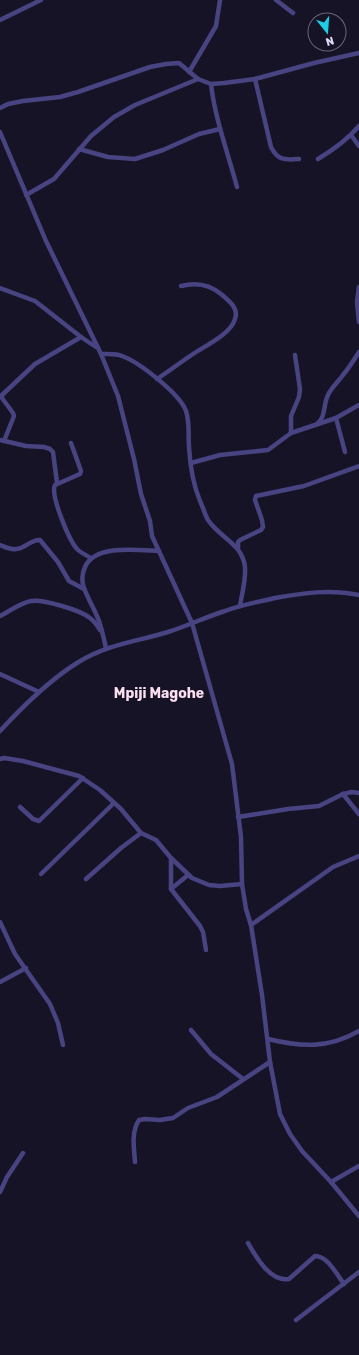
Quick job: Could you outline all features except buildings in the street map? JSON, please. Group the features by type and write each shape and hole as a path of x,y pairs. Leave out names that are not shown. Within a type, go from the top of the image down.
{"street":[{"path":"0,20 41,0"},
{"path":"189,72 214,31 220,0"},
{"path":"276,0 293,13"},
{"path":"0,108 8,104 78,92 131,73 166,64 179,63 198,79 211,84 255,79 314,62 359,54"},
{"path":"26,195 54,179 78,148 114,117 135,105 198,79"},
{"path":"255,79 274,154 282,159 300,159"},
{"path":"211,84 214,111 237,187"},
{"path":"318,159 334,149 351,135 359,126"},
{"path":"78,148 108,157 135,159 158,152 199,134 220,129"},
{"path":"0,132 46,241 101,354 118,396 141,494 150,521 152,536 192,623 229,752 238,817 242,884 246,909 251,924 262,995 270,1062 278,1105 285,1124 302,1151 331,1182 359,1216"},
{"path":"351,135 359,146"},
{"path":"158,379 218,338 233,324 236,314 235,308 229,300 212,287 191,283 181,286"},
{"path":"359,287 356,302 359,322"},
{"path":"0,288 35,301 81,337 98,348"},
{"path":"57,483 52,452 50,449 44,447 26,446 2,440 14,416 2,398 2,395 35,364 81,337"},
{"path":"218,338 218,345"},
{"path":"314,426 322,419 325,402 328,395 354,361 359,352"},
{"path":"101,354 124,356 134,361 158,379 177,397 186,411 191,463 196,490 208,519 238,548"},
{"path":"290,433 291,416 299,397 300,389 295,355"},
{"path":"191,463 225,454 268,450 290,433 336,418 359,405"},
{"path":"336,418 345,452"},
{"path":"71,442 81,471 80,474 57,483 53,492 66,532 77,549 91,558"},
{"path":"240,606 245,571 243,560 238,548 238,542 261,530 263,527 255,500 256,496 299,488 359,466"},
{"path":"0,545 17,550 35,540 40,540 58,562 70,581 84,589"},
{"path":"106,648 99,621 84,589 82,580 83,574 91,558 98,554 116,550 130,549 159,551"},
{"path":"0,732 39,692 75,664 106,648 161,634 240,606 306,593 332,591 359,595"},
{"path":"0,616 22,604 37,600 82,613 94,621 103,633"},
{"path":"0,674 39,692"},
{"path":"0,759 4,758 23,761 70,772 83,778 114,803 141,833 156,840 188,875 209,885 220,886 242,884"},
{"path":"20,807 33,820 40,820 83,778"},
{"path":"238,817 319,806 343,794 352,792 359,793"},
{"path":"343,794 359,814"},
{"path":"40,874 114,803"},
{"path":"86,879 141,833"},
{"path":"251,924 333,867 359,856"},
{"path":"171,858 171,889 200,926 206,950"},
{"path":"171,889 188,875"},
{"path":"0,922 2,935 26,968 52,1009 58,1023 63,1045"},
{"path":"0,982 26,968"},
{"path":"191,1030 211,1054 243,1079"},
{"path":"268,1039 290,1045 308,1046 337,1041 347,1038 359,1031"},
{"path":"135,1162 135,1128 140,1120 160,1120 173,1118 188,1108 217,1097 270,1062"},
{"path":"0,1192 7,1177 23,1153"},
{"path":"331,1182 359,1166"},
{"path":"248,1243 260,1263 278,1277 289,1279 315,1256 319,1256 327,1262 344,1284"},
{"path":"296,1320 359,1272"}],"district":[{"name":"Mpiji Magohe","path":"159,693"}]}
